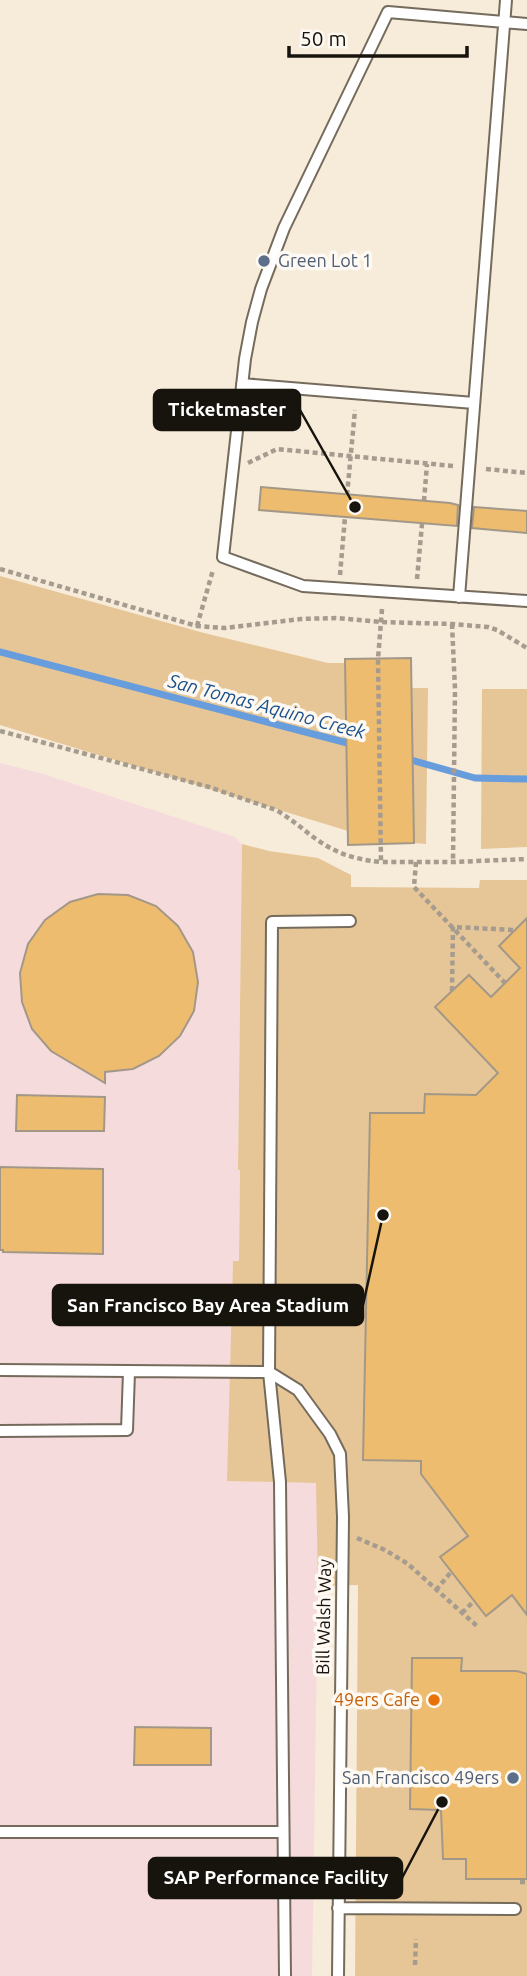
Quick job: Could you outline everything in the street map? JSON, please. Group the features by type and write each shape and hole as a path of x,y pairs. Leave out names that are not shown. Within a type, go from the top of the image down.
{"lane":[{"path":"459,597 506,0"},
{"path":"527,24 388,12 271,259 252,322 242,384 223,557 303,586 527,601"},
{"path":"242,384 474,403"},
{"path":"285,1976 280,1482 269,1372 272,922 350,921"},
{"path":"0,1370 269,1372"},
{"path":"0,1431 127,1430 129,1372"},
{"name":"Bill Walsh Way","path":"269,1372 298,1390 330,1434 340,1454 343,1535 338,1976"},
{"path":"0,1832 283,1832"},
{"path":"338,1908 515,1909"}],"path":[{"path":"344,408 355,409 347,495"},
{"path":"233,461 249,463 277,449 527,473"},
{"path":"424,501 427,464"},
{"path":"339,589 345,517"},
{"path":"415,594 422,524"},
{"path":"197,626 214,572 211,562"},
{"path":"0,569 197,626 225,628 335,618 452,624 488,627 527,648"},
{"path":"381,862 378,659 382,609"},
{"path":"452,624 455,689 453,862"},
{"path":"0,731 209,787 276,810 316,840 348,857 381,862 527,859"},
{"path":"416,862 414,887 505,983"},
{"path":"453,927 515,930"},
{"path":"452,991 453,927"},
{"path":"343,1535 358,1538 385,1550 408,1564 478,1627"},
{"path":"436,1590 451,1572"},
{"path":"462,1613 474,1601"},
{"path":"520,1882 527,1882"},
{"path":"415,1965 416,1939"}],"shaded area":[{"path":"0,576 204,633 328,663 345,663 348,831 0,725"},
{"path":"412,688 428,688 426,844 414,843"},
{"path":"482,689 527,689 527,847 481,849"},
{"path":"0,763 40,773 235,837 242,844 239,1261 233,1261 228,1481 317,1483 312,1976 0,1976"},
{"path":"242,844 318,858 351,875 351,887 479,888 480,880 527,880 527,1976 355,1976 358,1585 318,1586 316,1483 227,1481 233,1261 239,1261"}],"building":[{"path":"261,487 450,503 458,505 457,526 259,510"},
{"path":"474,507 527,511 527,533 472,528"},
{"path":"411,658 414,843 348,845 345,659"},
{"path":"98,894 128,895 156,906 178,926 193,952 198,982 194,1011 180,1036 159,1056 133,1069 105,1072 105,1083 51,1051 32,1029 22,1002 20,973 28,944 45,920 70,902"},
{"path":"527,918 527,1615 512,1595 486,1616 440,1557 468,1536 421,1474 421,1461 363,1460 370,1113 424,1113 425,1094 476,1095 498,1073 435,1007 469,975 491,997 520,968 499,946"},
{"path":"17,1095 105,1097 104,1131 16,1131"},
{"path":"0,1167 103,1169 103,1254 0,1250"},
{"path":"412,1658 462,1658 461,1671 517,1671 527,1674 527,1879 466,1879 466,1859 443,1859 441,1810 410,1809"},
{"path":"135,1727 211,1728 211,1765 134,1765"}],"waterway":[{"name":"San Tomas Aquino Creek","path":"0,652 355,745"},
{"name":"San Tomas Aquino Creek","path":"404,758 475,778 527,779"}],"place":[{"name":"Green Lot 1","path":"264,261"},
{"name":"Ticketmaster","path":"355,507"},
{"name":"San Francisco Bay Area Stadium","path":"383,1215"},
{"name":"49ers Cafe","path":"434,1700"},
{"name":"San Francisco 49ers","path":"513,1778"},
{"name":"SAP Performance Facility","path":"442,1802"}]}
